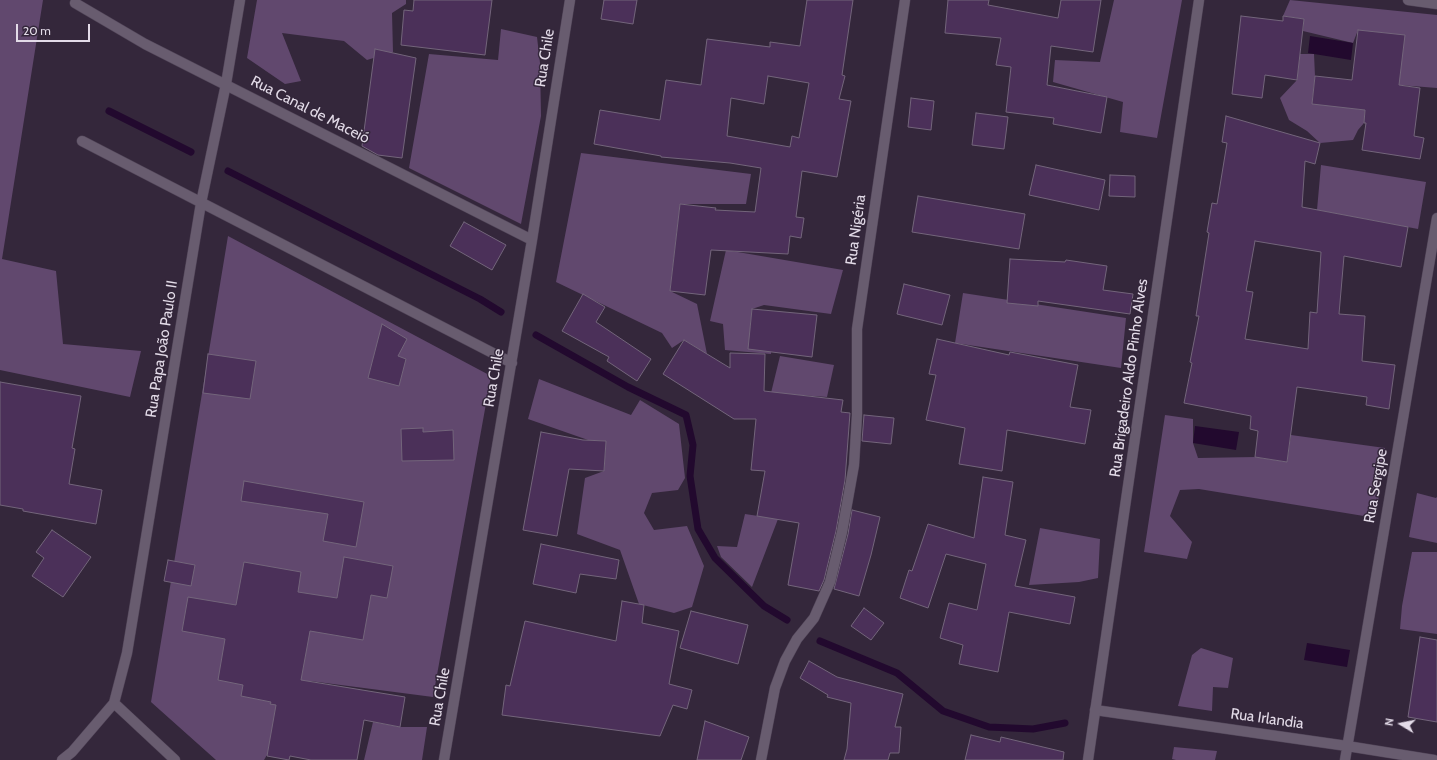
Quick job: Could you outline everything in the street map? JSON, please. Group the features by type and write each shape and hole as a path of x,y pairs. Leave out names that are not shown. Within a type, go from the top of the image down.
{"street":[{"name":"Rua Papa João Paulo II","path":"114,703 127,653 201,203 226,84 240,0"},
{"name":"Rua Chile","path":"444,760 512,363 570,0"},
{"name":"Rua Nigéria","path":"761,760 775,688 785,661 798,639 814,618 830,582 842,532 854,465 857,415 857,329 905,0"},
{"name":"Rua Brigadeiro Aldo Pinho Alves","path":"1088,760 1199,0"},
{"path":"1408,0 1437,4"},
{"name":"Rua Canal de Maceió","path":"75,3 145,44 532,240"},
{"path":"82,141 512,363"},
{"name":"Rua Sergipe","path":"1345,760 1437,218"},
{"path":"62,760 72,752 114,703 175,760"},
{"name":"Rua Irlandia","path":"1095,710 1348,746 1434,760"}],"shaded area":[{"path":"0,0 43,0 2,259 56,271 63,344 141,351 130,397 0,370"},
{"path":"257,0 406,0 406,4 392,13 393,52 367,60 344,41 282,33 301,81 285,84 247,58"},
{"path":"1114,0 1182,0 1157,138 1120,132 1123,102 1053,82 1055,60 1100,62"},
{"path":"1290,0 1437,15 1437,88 1399,85 1358,30 1353,43 1303,31 1304,19 1283,16"},
{"path":"501,29 537,37 540,63 541,116 521,224 409,168 429,54 498,60"},
{"path":"1310,36 1353,43 1351,60 1308,53"},
{"path":"1300,54 1314,54 1315,76 1312,103 1365,110 1364,123 1358,130 1353,140 1320,143 1307,131 1289,120 1280,98 1297,80"},
{"path":"581,153 751,174 746,204 680,204 670,291 697,304 707,354 684,340 672,348 662,333 556,282"},
{"path":"1321,165 1426,182 1418,229 1317,210"},
{"path":"228,236 491,376 433,697 310,681 264,760 216,760 151,702"},
{"path":"726,250 843,270 831,314 764,305 752,309 750,327 764,328 772,340 771,354 725,350 723,324 710,321"},
{"path":"963,293 1126,318 1121,368 955,343"},
{"path":"780,356 834,365 827,397 771,393"},
{"path":"539,379 631,415 640,400 679,424 685,478 678,490 652,493 644,513 654,530 687,526 704,566 692,607 674,613 639,604 620,550 577,534 585,478 604,471 606,441 588,440 528,419"},
{"path":"1165,415 1193,419 1193,443 1198,458 1255,457 1287,462 1291,435 1385,448 1376,518 1199,489 1180,490 1170,516 1192,542 1187,559 1144,552"},
{"path":"1195,426 1239,432 1236,450 1193,443"},
{"path":"1417,493 1437,497 1437,543 1409,537"},
{"path":"745,514 778,519 752,587 721,557 717,546 737,547"},
{"path":"1040,528 1100,539 1098,578 1079,582 1029,585"},
{"path":"1412,552 1437,552 1437,634 1400,629 1402,606"},
{"path":"1307,643 1350,650 1347,667 1304,660"},
{"path":"1201,648 1233,658 1228,688 1213,687 1212,711 1178,706 1192,655"},
{"path":"373,722 400,727 427,727 422,760 364,760"},
{"path":"1174,747 1217,751 1215,760 1176,760 1172,759"}],"building":[{"path":"414,0 492,0 485,55 401,45 404,10 413,11"},
{"path":"604,0 637,0 633,24 601,19"},
{"path":"807,0 853,0 842,75 845,76 839,99 851,101 837,177 802,171 796,217 804,218 801,238 790,236 788,254 711,250 705,295 670,291 680,204 716,208 715,210 755,212 761,168 730,163 661,157 594,144 600,110 660,120 666,80 701,85 707,39 770,47 770,42 800,46","holes":["768,76 809,83 799,138 792,136 790,147 727,136 731,98 764,104"]},
{"path":"948,0 989,0 988,5 1058,18 1061,0 1101,0 1093,52 1051,46 1047,85 1107,97 1101,133 1053,124 1054,118 1006,112 1011,67 996,65 1001,38 945,33"},
{"path":"1241,16 1283,21 1283,16 1304,19 1297,80 1265,75 1262,98 1232,94"},
{"path":"1358,30 1405,35 1399,85 1420,88 1414,136 1424,138 1420,159 1362,150 1366,123 1364,123 1365,110 1312,104 1315,76 1352,80"},
{"path":"375,49 416,58 402,158 378,155 362,146"},
{"path":"911,98 934,101 931,130 908,127"},
{"path":"976,113 1008,117 1004,149 972,145"},
{"path":"1226,116 1320,143 1315,164 1305,161 1302,207 1408,227 1401,267 1344,256 1339,314 1365,316 1362,361 1395,365 1389,409 1366,405 1367,397 1297,387 1287,462 1255,457 1258,431 1250,429 1251,416 1184,403 1199,316 1196,316 1209,233 1207,232 1212,203 1217,204 1227,143 1222,142","holes":["1255,241 1321,252 1317,313 1310,312 1308,349 1245,339 1253,292 1246,291"]},
{"path":"1036,165 1105,180 1099,210 1029,195"},
{"path":"1110,175 1135,176 1135,197 1109,196"},
{"path":"918,196 1025,214 1019,249 912,232"},
{"path":"464,222 506,245 492,270 450,246"},
{"path":"1010,259 1065,262 1066,260 1107,266 1103,290 1133,294 1130,314 1038,301 1038,306 1007,303"},
{"path":"904,284 950,295 942,325 897,314"},
{"path":"583,294 605,307 596,322 651,359 637,381 607,361 609,357 562,331"},
{"path":"752,309 817,315 812,357 748,349"},
{"path":"382,324 407,339 398,356 406,359 399,386 368,378"},
{"path":"937,339 1009,355 1010,352 1078,365 1070,407 1091,410 1085,444 1007,430 1002,471 959,464 965,428 926,420 936,375 929,374"},
{"path":"684,340 730,368 730,353 765,354 764,391 843,400 841,412 850,413 845,480 836,531 824,580 819,591 788,585 799,523 757,516 765,471 751,470 756,419 734,419 663,374"},
{"path":"208,354 256,361 250,399 203,393"},
{"path":"0,382 81,396 72,448 75,449 69,484 102,490 96,524 23,511 23,509 0,505"},
{"path":"864,415 894,418 891,444 862,441"},
{"path":"423,428 423,432 453,430 454,460 402,461 401,429"},
{"path":"541,432 583,440 606,441 604,471 569,469 557,536 523,530"},
{"path":"983,477 1013,482 1005,535 1026,540 1015,586 1075,597 1070,624 1009,612 998,672 959,664 963,645 940,638 949,603 977,610 986,564 946,554 928,608 900,598 909,570 912,571 928,524 974,538"},
{"path":"244,481 364,502 356,547 323,541 328,514 241,501"},
{"path":"852,510 880,517 859,596 834,589 848,534"},
{"path":"52,530 91,557 63,597 32,576 44,558 36,552"},
{"path":"541,544 619,560 616,579 580,574 576,593 533,584"},
{"path":"344,557 393,566 387,598 371,595 363,640 310,631 301,680 405,697 400,727 364,720 357,760 311,760 290,756 289,760 267,756 276,705 270,704 271,702 241,696 243,685 218,680 225,639 182,631 188,597 236,605 244,562 301,572 298,592 337,598"},
{"path":"168,560 195,565 191,586 164,581"},
{"path":"622,601 644,605 642,623 679,631 669,684 692,690 687,709 673,705 660,736 502,715 506,685 510,686 525,621 616,641"},
{"path":"864,608 884,623 871,640 851,626"},
{"path":"691,611 748,625 738,664 680,648"},
{"path":"1420,637 1437,640 1437,722 1408,717"},
{"path":"809,661 837,677 903,694 895,727 901,727 899,753 890,753 888,760 844,760 847,749 851,703 827,697 828,695 800,678"},
{"path":"705,721 749,737 741,760 697,760"},
{"path":"971,735 1000,742 1001,737 1064,752 1063,760 965,760"}],"waterway":[{"path":"109,111 191,152"},
{"path":"228,171 480,299 501,312"},
{"path":"536,335 628,387 686,415 693,445 690,476 698,529 715,558 764,606 787,620"},
{"path":"820,641 897,673 943,711 989,727 1033,729 1065,723"}]}
